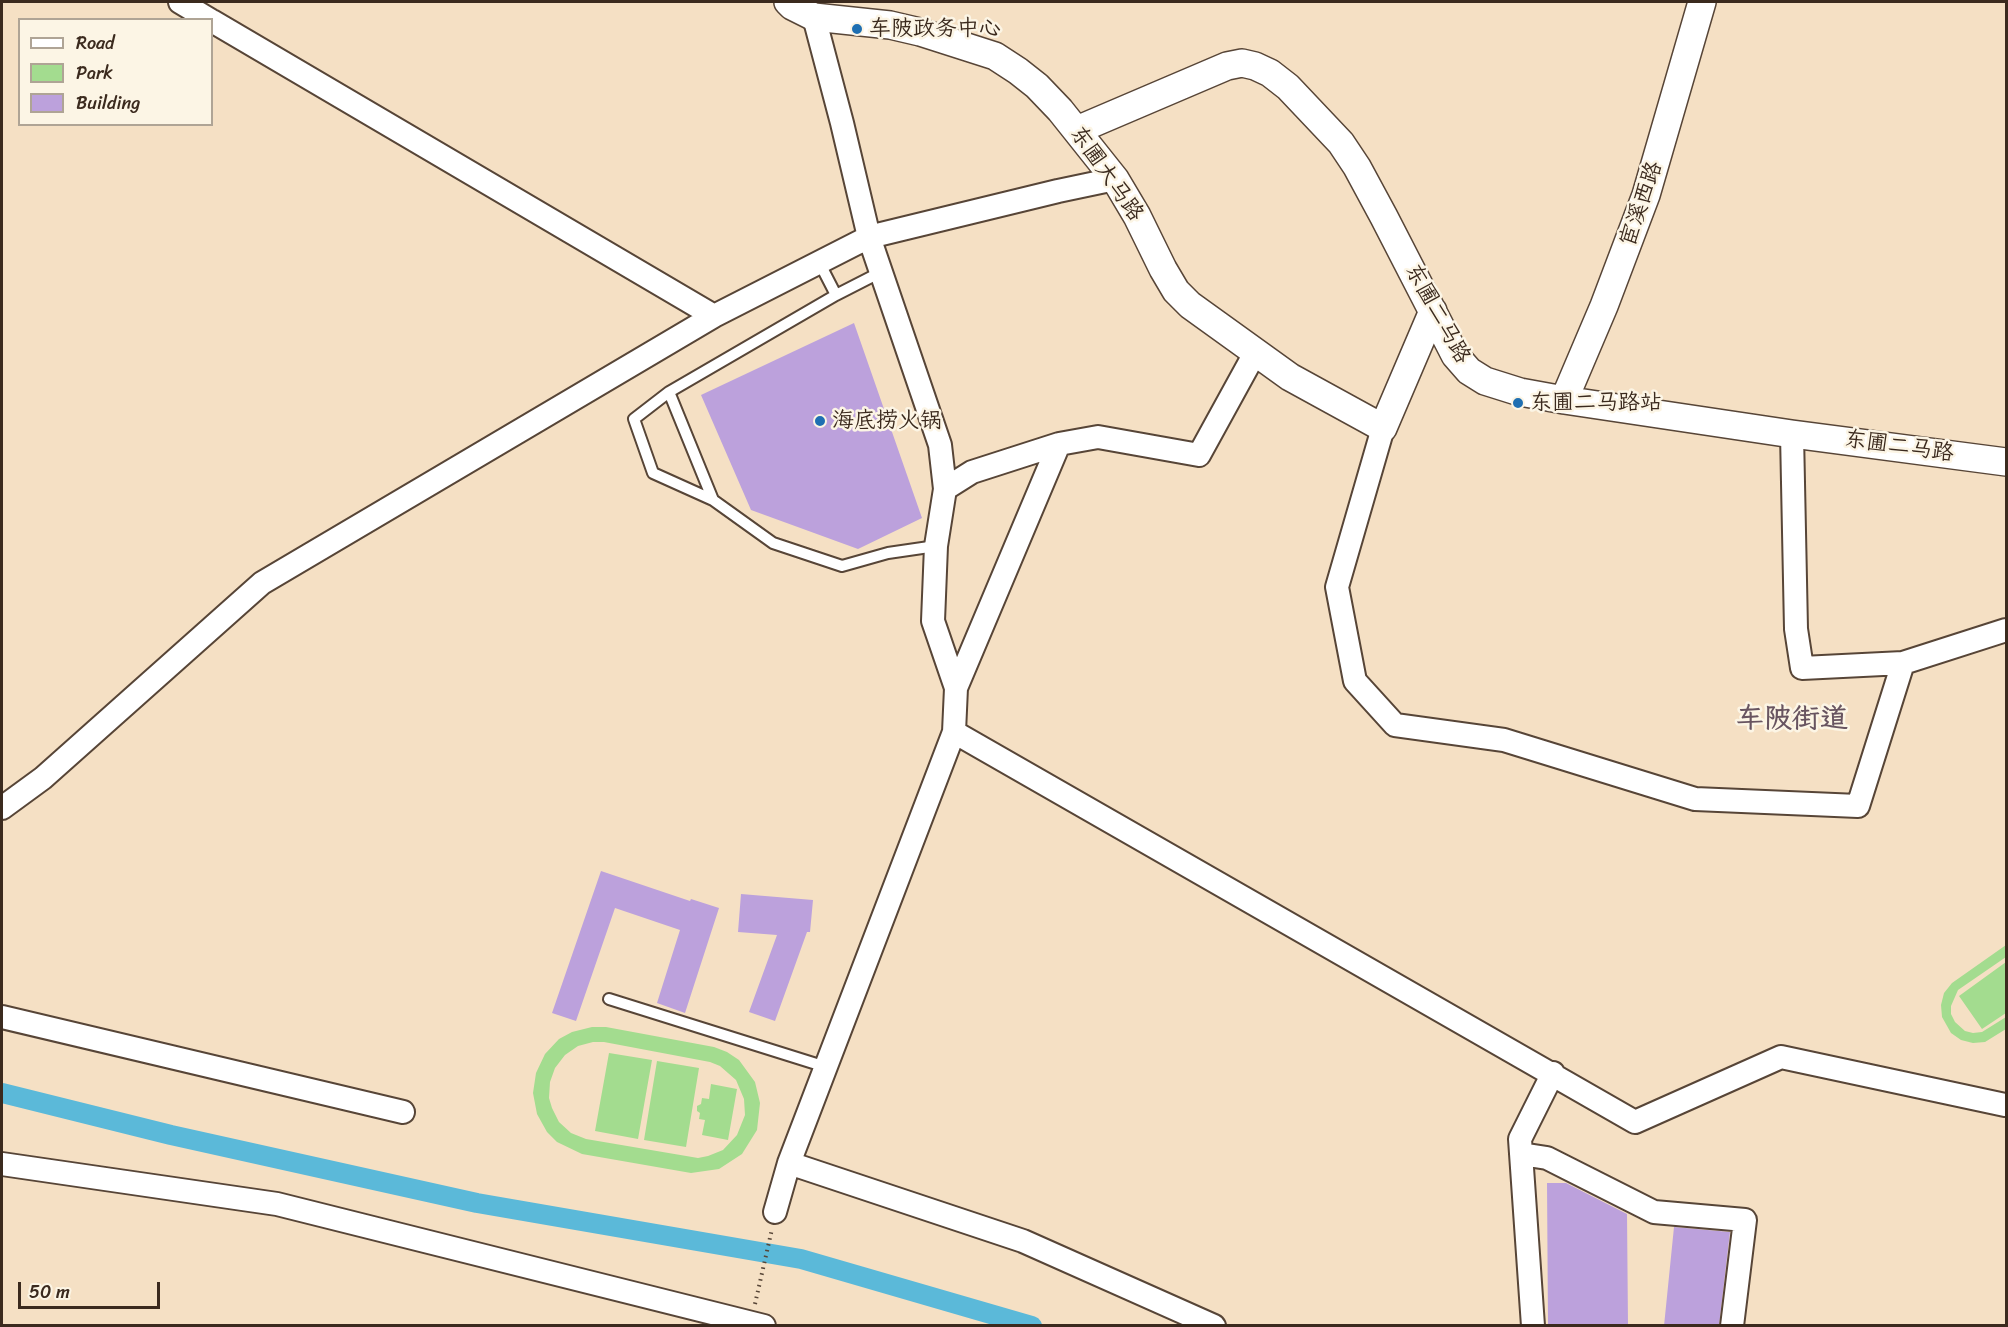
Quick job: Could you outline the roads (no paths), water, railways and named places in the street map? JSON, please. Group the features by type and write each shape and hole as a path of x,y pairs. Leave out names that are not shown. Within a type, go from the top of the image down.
{"street":[{"path":"180,2 208,18"},
{"name":"东圃大马路","path":"788,2 792,6 920,32 995,56 1037,86 1077,130 1115,179 1176,291 1190,305 1290,377 1383,428"},
{"name":"宦溪西路","path":"1564,400 1604,306 1643,204 1702,2"},
{"path":"811,9 842,123 869,237 940,445 945,489 936,546 933,621 957,688"},
{"path":"213,21 714,316"},
{"name":"东圃二马路","path":"1077,130 1227,66 1242,63 1255,66 1270,73 1288,87 1341,143 1357,167 1455,355 1469,371 1485,381 1502,387 1564,400 1792,434 2007,462"},
{"path":"2,808 43,778 262,583 714,316 869,237 1115,179"},
{"path":"1433,311 1383,428 1337,588 1355,681 1395,725 1504,740 1695,800 1858,806 1903,663"},
{"path":"945,489 972,472 1059,444 1098,437 1199,455 1255,353"},
{"path":"1792,434 1796,629 1802,668 1903,663 2007,630"},
{"path":"775,1212 789,1164 954,732 957,688 1059,444"},
{"path":"954,732 1635,1122 1780,1057 2005,1105"},
{"path":"2,1017 403,1112"},
{"path":"1533,1326 1520,1139 1553,1074"},
{"path":"1521,1154 1547,1158 1654,1212 1745,1220 1732,1326"},
{"path":"2,1164 277,1204 764,1326"},
{"path":"789,1164 1023,1241 1214,1326"}],"lane":[{"path":"819,262 836,295"},
{"path":"881,272 836,295 669,393 634,419 653,473 713,500 773,543 842,566 888,553 936,546"},
{"path":"669,393 713,500"},
{"path":"609,999 826,1067"}],"waterway":[{"path":"2,1093 171,1135 477,1203 801,1259 1032,1326"}],"place":[{"name":"车陂政务中心","path":"857,29"},
{"name":"东圃二马路站","path":"1518,403"},
{"name":"海底捞火锅","path":"820,421"}],"district":[{"name":"车陂街道","path":"1792,720"}]}
